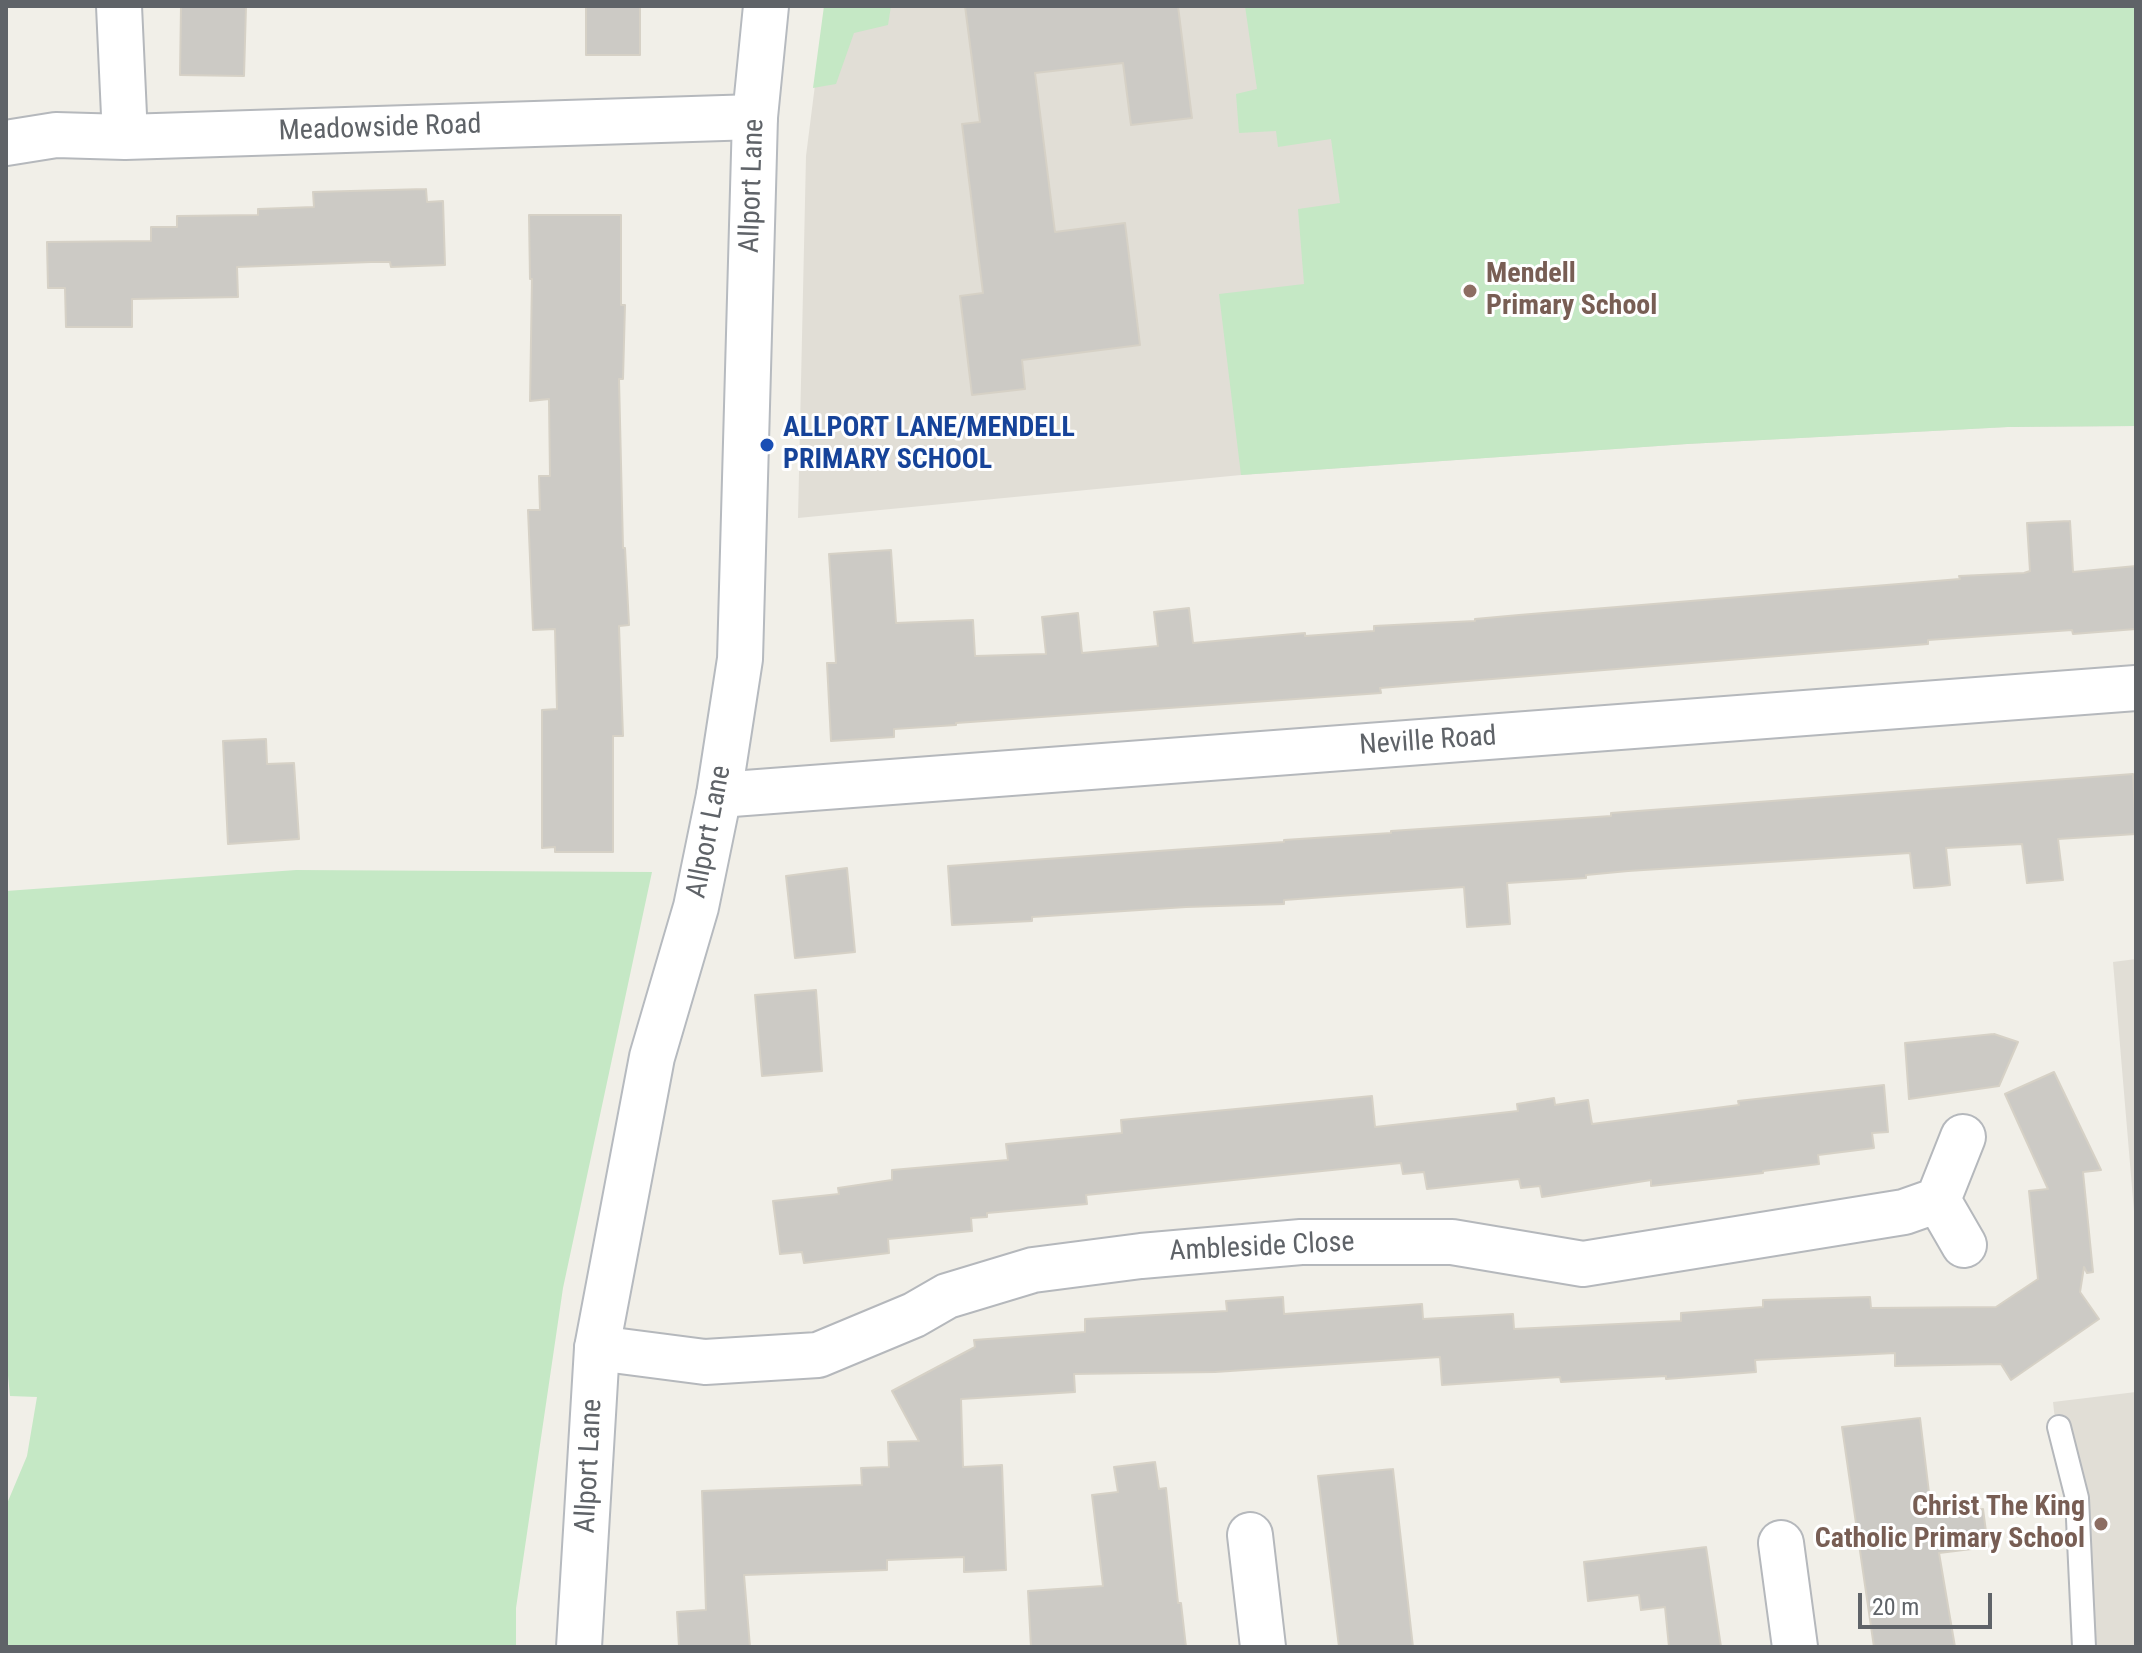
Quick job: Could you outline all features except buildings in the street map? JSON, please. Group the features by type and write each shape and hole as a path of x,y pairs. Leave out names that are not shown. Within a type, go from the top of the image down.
{"street":[{"path":"119,6 125,137"},
{"name":"Allport Lane","path":"579,1647 597,1348 652,1057 696,907 719,795 740,659 755,117 766,6"},
{"name":"Meadowside Road","path":"6,143 56,135 125,137 755,117"},
{"name":"Neville Road","path":"719,795 2136,688"},
{"path":"1963,1137 1938,1200 1964,1245"},
{"name":"Ambleside Close","path":"597,1348 705,1362 818,1355 914,1315 947,1296 976,1287 1033,1270 1141,1256 1301,1242 1452,1242 1583,1264 1904,1212 1938,1200"},
{"path":"1250,1535 1263,1647"},
{"path":"1781,1543 1795,1647"}],"lane":[{"path":"2059,1427 2077,1498 2084,1647"}],"shaded area":[{"name":"Mendell Primary School","path":"825,6 2136,6 2136,426 2008,427 1687,444 1241,475 798,518 806,156"},
{"path":"2136,959 2136,1235 2113,962"},
{"name":"Christ The King Catholic Primary School","path":"2136,1392 2136,1647 2080,1647 2053,1402"}],"green space":[{"path":"824,6 891,6 888,25 854,33 836,84 813,88"},
{"name":"Mendell Primary School","path":"1245,6 2136,6 2136,426 2008,427 1687,444 1241,475 1219,294 1304,284 1298,209 1340,203 1331,139 1278,147 1276,131 1239,133 1236,94 1257,89"},
{"path":"296,870 652,872 563,1288 516,1608 516,1647 6,1647 6,1506 27,1456 37,1397 10,1396 6,1355 6,891"}],"place":[{"name":"Mendell Primary School","path":"1470,291"},
{"name":"ALLPORT LANE/MENDELL PRIMARY SCHOOL","path":"767,445"},
{"name":"Christ The King Catholic Primary School","path":"2101,1524"}]}
